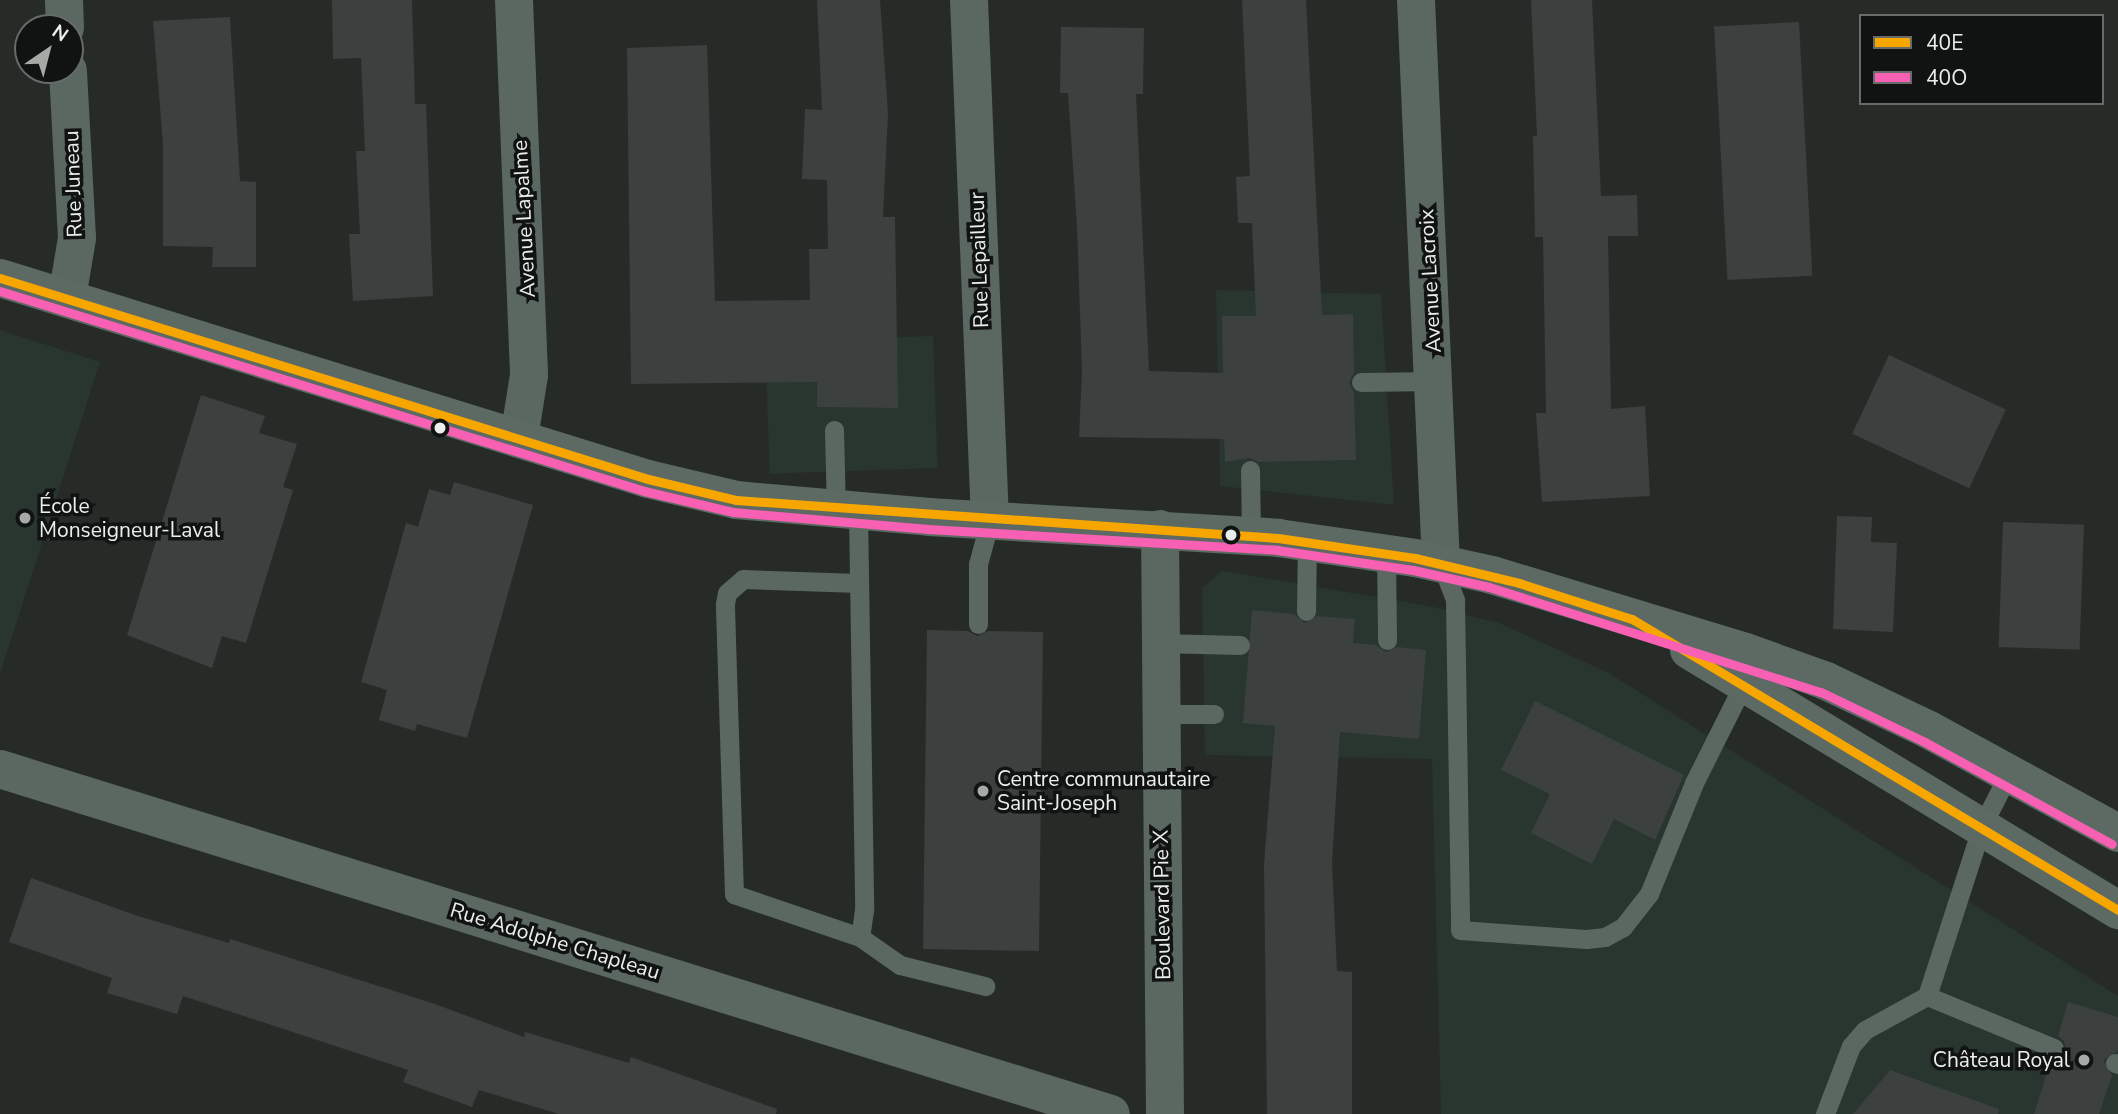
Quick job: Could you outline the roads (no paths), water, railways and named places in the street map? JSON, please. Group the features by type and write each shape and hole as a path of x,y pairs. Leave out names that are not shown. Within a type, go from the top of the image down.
{"street":[{"name":"Avenue Lapalme","path":"514,0 529,375 519,438"},
{"name":"Rue Lepailleur","path":"969,0 990,520"},
{"name":"Avenue Lacroix","path":"1416,0 1441,563"},
{"name":"Rue Juneau","path":"66,298 77,238 69,84"},
{"path":"0,278 693,491 747,502 847,511 1251,536 1307,541 1441,563 1632,619 1751,669 1863,697 2009,773 2118,834"},
{"name":"Boulevard Pie X","path":"1160,529 1165,1114"},
{"path":"1751,669 1982,826 2118,911"},
{"name":"Rue Adolphe Chapleau","path":"0,769 1111,1114"}],"lane":[{"path":"1361,382 1435,381"},
{"path":"834,430 859,583 864,910 860,937"},
{"path":"1250,470 1251,536"},
{"path":"978,624 978,564 990,520"},
{"path":"1306,611 1307,541"},
{"path":"1386,553 1387,640"},
{"path":"1441,563 1455,600 1460,930 1586,939 1605,937 1623,927 1649,894 1694,783 1751,669"},
{"path":"859,583 743,579 727,593 725,604 734,894 860,937 900,965 985,986"},
{"path":"1159,643 1240,645"},
{"path":"1160,715 1214,714"},
{"path":"1825,1114 1851,1046 1881,1020 1927,996 1982,826 2009,773"},
{"path":"1927,996 2054,1048"}],"place":[{"name":"École Monseigneur-Laval","path":"25,518"},
{"name":"Centre communautaire Saint-Joseph","path":"983,791"},
{"name":"Château Royal","path":"2084,1060"}]}
